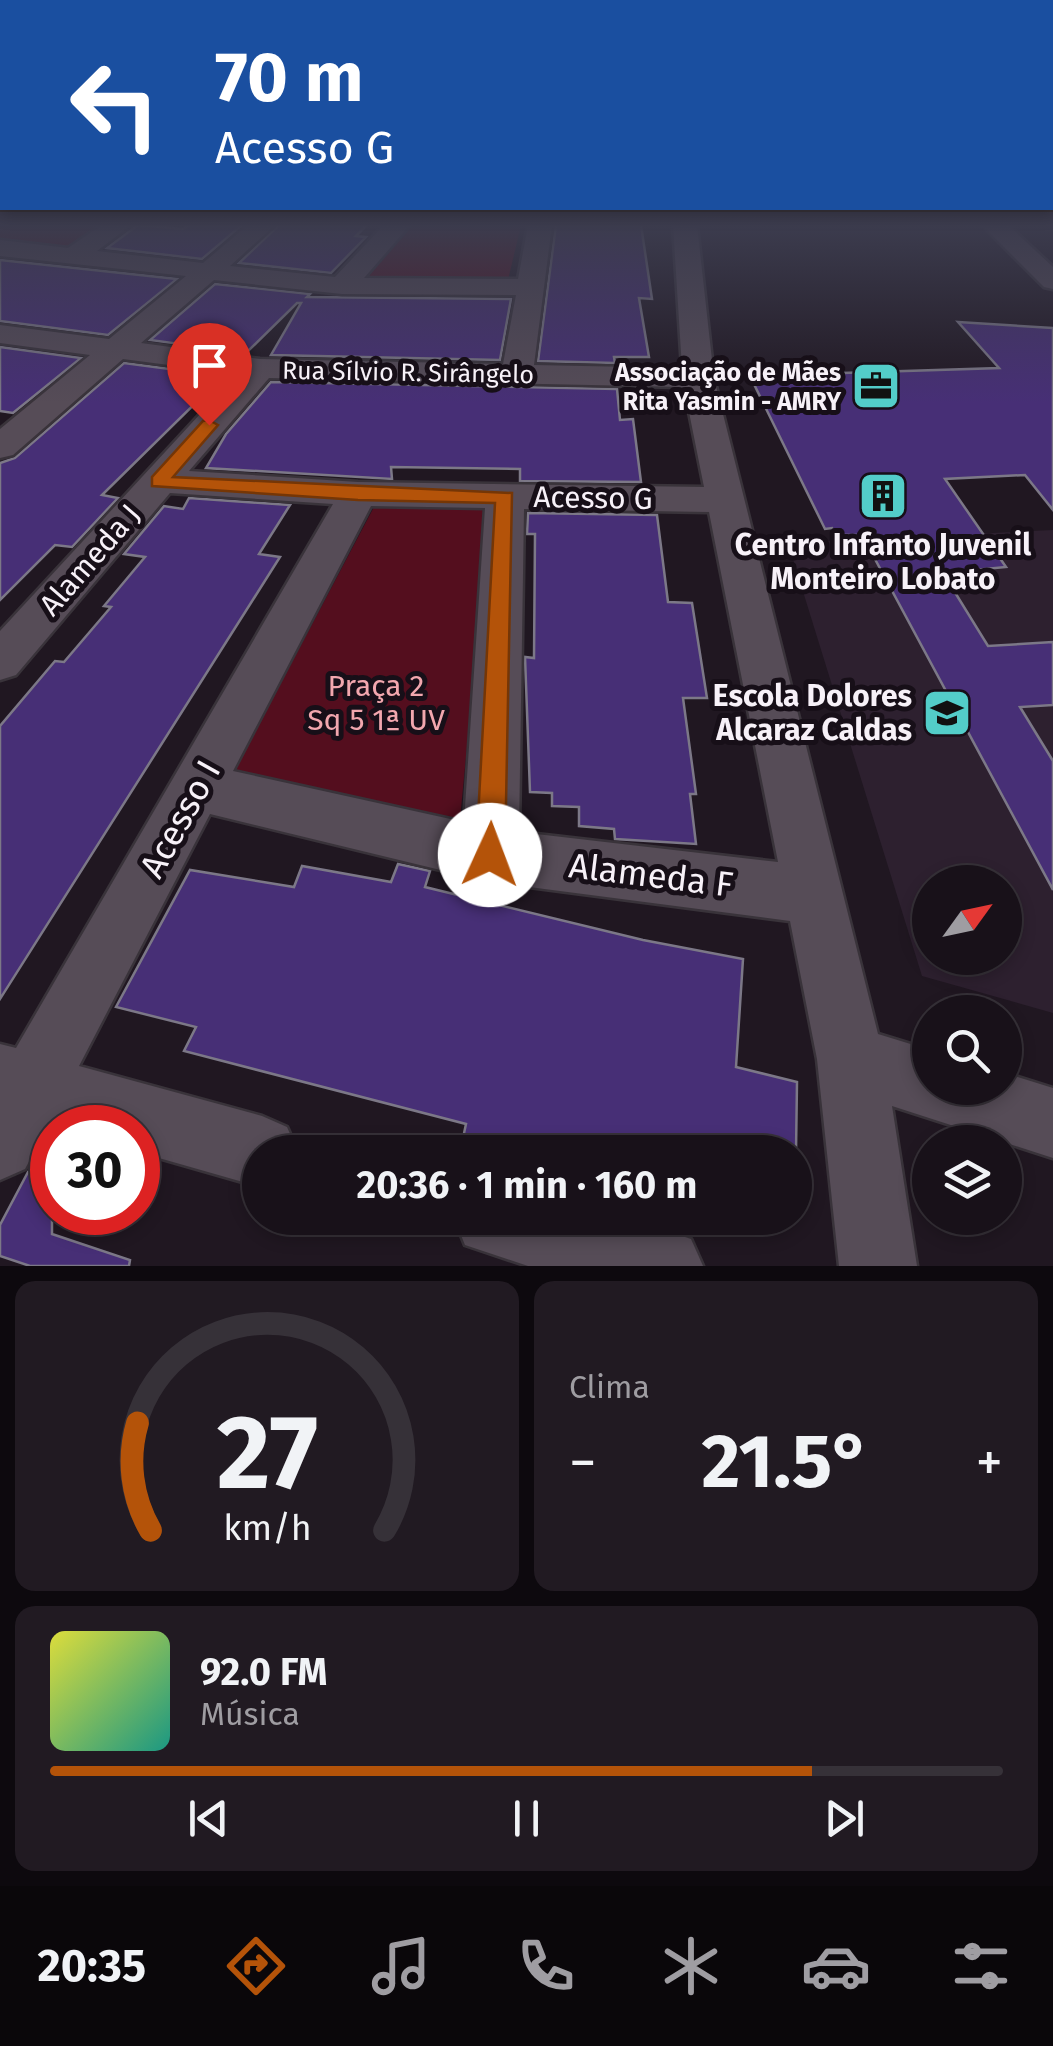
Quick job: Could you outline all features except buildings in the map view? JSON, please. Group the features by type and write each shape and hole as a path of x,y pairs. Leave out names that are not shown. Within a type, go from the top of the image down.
{"street":[{"path":"0,446 192,284"},
{"path":"322,284 529,287 517,375"},
{"path":"690,284 698,378 851,1059 878,1266"},
{"name":"Rua Sílvio R. Sirângelo","path":"0,334 260,368 698,378"},
{"name":"Alameda J","path":"0,662 260,368"},
{"name":"Acesso G","path":"158,482 358,494 728,500"},
{"name":"Acesso I","path":"10,1103 198,786 358,494"},
{"path":"490,855 505,498"},
{"name":"Alameda F","path":"198,786 490,855 812,896"},
{"path":"851,1059 912,1078"},
{"path":"10,1103 242,1148"},
{"path":"998,1105 1053,1122"},
{"path":"553,1235 664,1266"}],"shaded area":[{"name":"Escola Dolores Alcaraz Caldas","path":"1053,530 1053,1013 1022,1004 1022,995 989,995 922,975 1022,975 1022,865 912,865 912,944 788,543"}],"green space":[{"name":"Praça 2 Sq 5 1ª UV","path":"374,507 490,509 460,819 235,770"}],"place":[{"name":"Associação de Mães Rita Yasmin - AMRY","path":"876,386"},
{"name":"Centro Infanto Juvenil Monteiro Lobato","path":"883,496"},
{"name":"Escola Dolores Alcaraz Caldas","path":"947,713"}],"route":[{"path":"209,425 158,482 505,498 490,855"}]}
